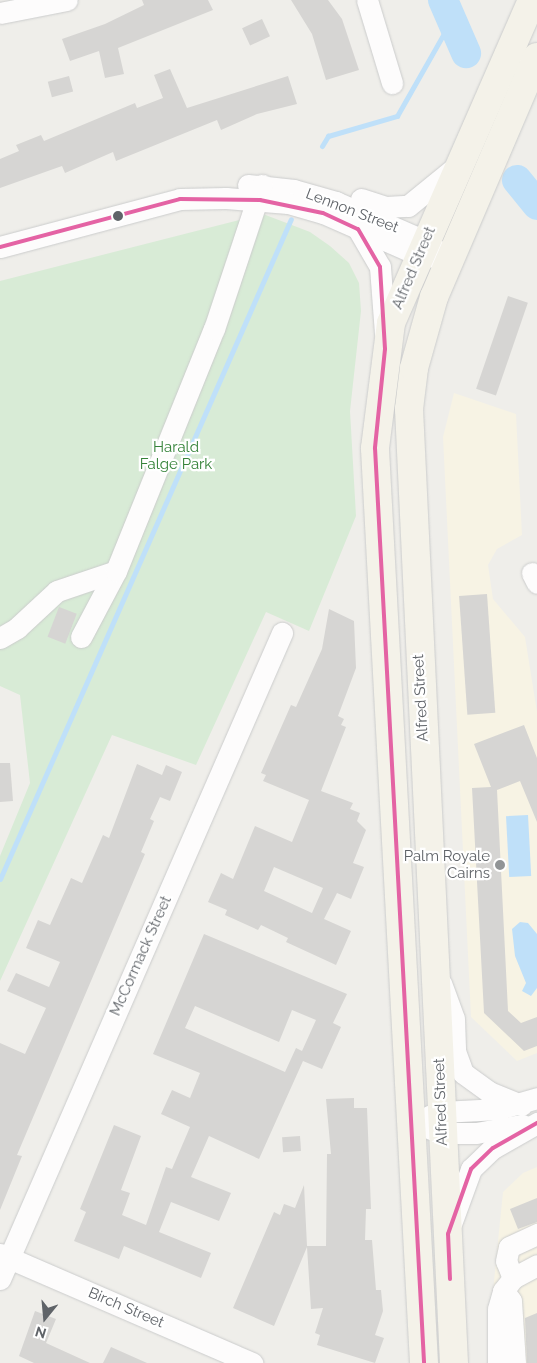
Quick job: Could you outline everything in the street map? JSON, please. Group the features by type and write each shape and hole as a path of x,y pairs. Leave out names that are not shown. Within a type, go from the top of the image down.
{"main road":[{"name":"Alfred Street","path":"424,1363 413,1122 375,448 385,349 422,248 532,0"},
{"name":"Alfred Street","path":"454,1363 436,968 408,443 414,368 449,259 537,57"}],"street":[{"path":"0,14 67,0"},
{"path":"367,0 392,83"},
{"path":"234,185 257,176 294,178 395,208 415,202 462,161"},
{"name":"Lennon Street","path":"180,199 199,190 234,185 323,213 358,229 422,248 449,259"},
{"path":"81,637 116,571 204,356 261,192"},
{"name":"Lennon Street","path":"0,246 180,199 261,192 336,202 422,248"},
{"path":"358,229 380,267 385,349"},
{"path":"0,638 17,628 57,591 116,571"},
{"name":"McCormack Street","path":"0,1279 4,1256 282,633"},
{"path":"436,968 454,1019 455,1051 462,1073 489,1092 529,1101"},
{"path":"442,1122 529,1101"},
{"path":"413,1122 442,1122 495,1131 537,1121"},
{"path":"448,1234 472,1169 493,1148 537,1121"},
{"path":"515,1363 506,1261 509,1247 537,1234"},
{"name":"Birch Street","path":"4,1256 252,1363"},
{"path":"498,1363 498,1309 508,1284 537,1265"}],"shaded area":[{"name":"Palm Royale Cairns","path":"454,393 516,414 522,535 497,549 488,565 493,599 525,637 537,712 537,1053 517,1061 471,1017 443,437"},
{"path":"537,1167 537,1363 491,1363 490,1321 503,1192 523,1173"}],"green space":[{"name":"Harald Falge Park","path":"263,214 310,232 330,246 349,263 359,283 361,311 350,411 356,516 309,631 266,612 196,765 112,735 0,981 0,856 30,783 20,695 0,686 0,281"}],"water":[{"path":"528,815 531,876 509,877 506,816"},
{"path":"520,922 528,923 537,934 537,988 531,996 522,991 526,983 515,956 512,929"}],"building":[{"path":"142,0 208,0 213,10 118,48 124,74 105,78 99,51 70,61 62,39 105,24 144,5"},
{"path":"291,0 328,0 342,19 359,70 326,80 312,34"},
{"path":"262,19 270,36 250,46 242,28"},
{"path":"170,69 187,108 288,76 297,104 257,114 221,130 217,120 116,161 113,152 65,173 62,166 0,188 0,159 19,151 16,145 41,135 44,141 135,103 137,108 163,98 154,75"},
{"path":"69,76 73,91 52,97 48,82"},
{"path":"508,296 528,303 496,395 476,389"},
{"path":"487,594 495,713 467,715 459,596"},
{"path":"59,607 77,614 65,644 48,637"},
{"path":"329,609 354,621 356,668 338,716 344,719 341,725 346,727 321,791 353,803 350,809 360,813 357,821 366,830 353,863 364,867 351,899 337,893 324,919 351,931 336,965 286,942 288,938 261,925 258,930 225,915 227,910 208,902 221,873 233,879 255,826 292,842 309,800 263,781 266,775 261,773 291,705 296,707 322,649","holes":["274,867 323,888 312,913 264,891"]},
{"path":"524,725 537,758 537,822 520,781 497,790 508,1011 521,1023 537,1017 537,1046 524,1051 484,1013 472,788 491,787 474,744"},
{"path":"0,763 10,763 13,801 0,802"},
{"path":"137,764 162,775 166,765 182,772 170,801 160,797 150,819 154,821 141,852 145,854 17,1155 22,1156 0,1210 0,1043 25,1054 46,1008 7,991 16,973 49,987 60,962 26,948 38,920 50,925 71,878 82,883 103,835 109,838"},
{"path":"204,934 347,994 333,1023 341,1027 322,1069 303,1061 259,1159 209,1136 191,1177 231,1193 219,1221 171,1202 159,1232 211,1253 201,1278 124,1246 119,1259 74,1241 86,1212 80,1209 114,1125 141,1136 121,1190 130,1193 122,1215 146,1225 166,1167 172,1169 190,1127 161,1114 172,1090 190,1098 200,1073 153,1054","holes":["195,1006 279,1042 292,1010 316,1020 302,1051 296,1048 285,1072 185,1028"]},
{"path":"354,1098 354,1108 367,1108 371,1209 366,1209 365,1240 372,1240 376,1290 381,1290 383,1311 375,1335 384,1338 375,1363 317,1345 320,1335 315,1333 323,1308 311,1309 307,1247 274,1326 233,1308 274,1212 280,1215 284,1204 295,1208 304,1185 307,1246 326,1246 327,1154 331,1154 326,1099"},
{"path":"300,1136 301,1151 283,1152 282,1137"},
{"path":"537,1198 537,1222 518,1229 510,1209"},
{"path":"35,1311 56,1319 46,1343 90,1363 34,1363 19,1356"},
{"path":"537,1313 537,1363 527,1363 525,1318"},
{"path":"111,1347 147,1363 103,1363"}],"waterway":[{"path":"443,0 466,53"},
{"path":"322,146 328,136 397,116 452,19"},
{"path":"517,180 537,205"},
{"path":"0,879 291,219"}],"transit line":[{"path":"0,247 180,199 260,200 323,213 358,229 380,267 385,349 375,448 424,1363"},
{"path":"450,1279 448,1234 471,1169 493,1148 537,1123"}],"place":[{"name":"Palm Royale Cairns","path":"500,865"}]}
